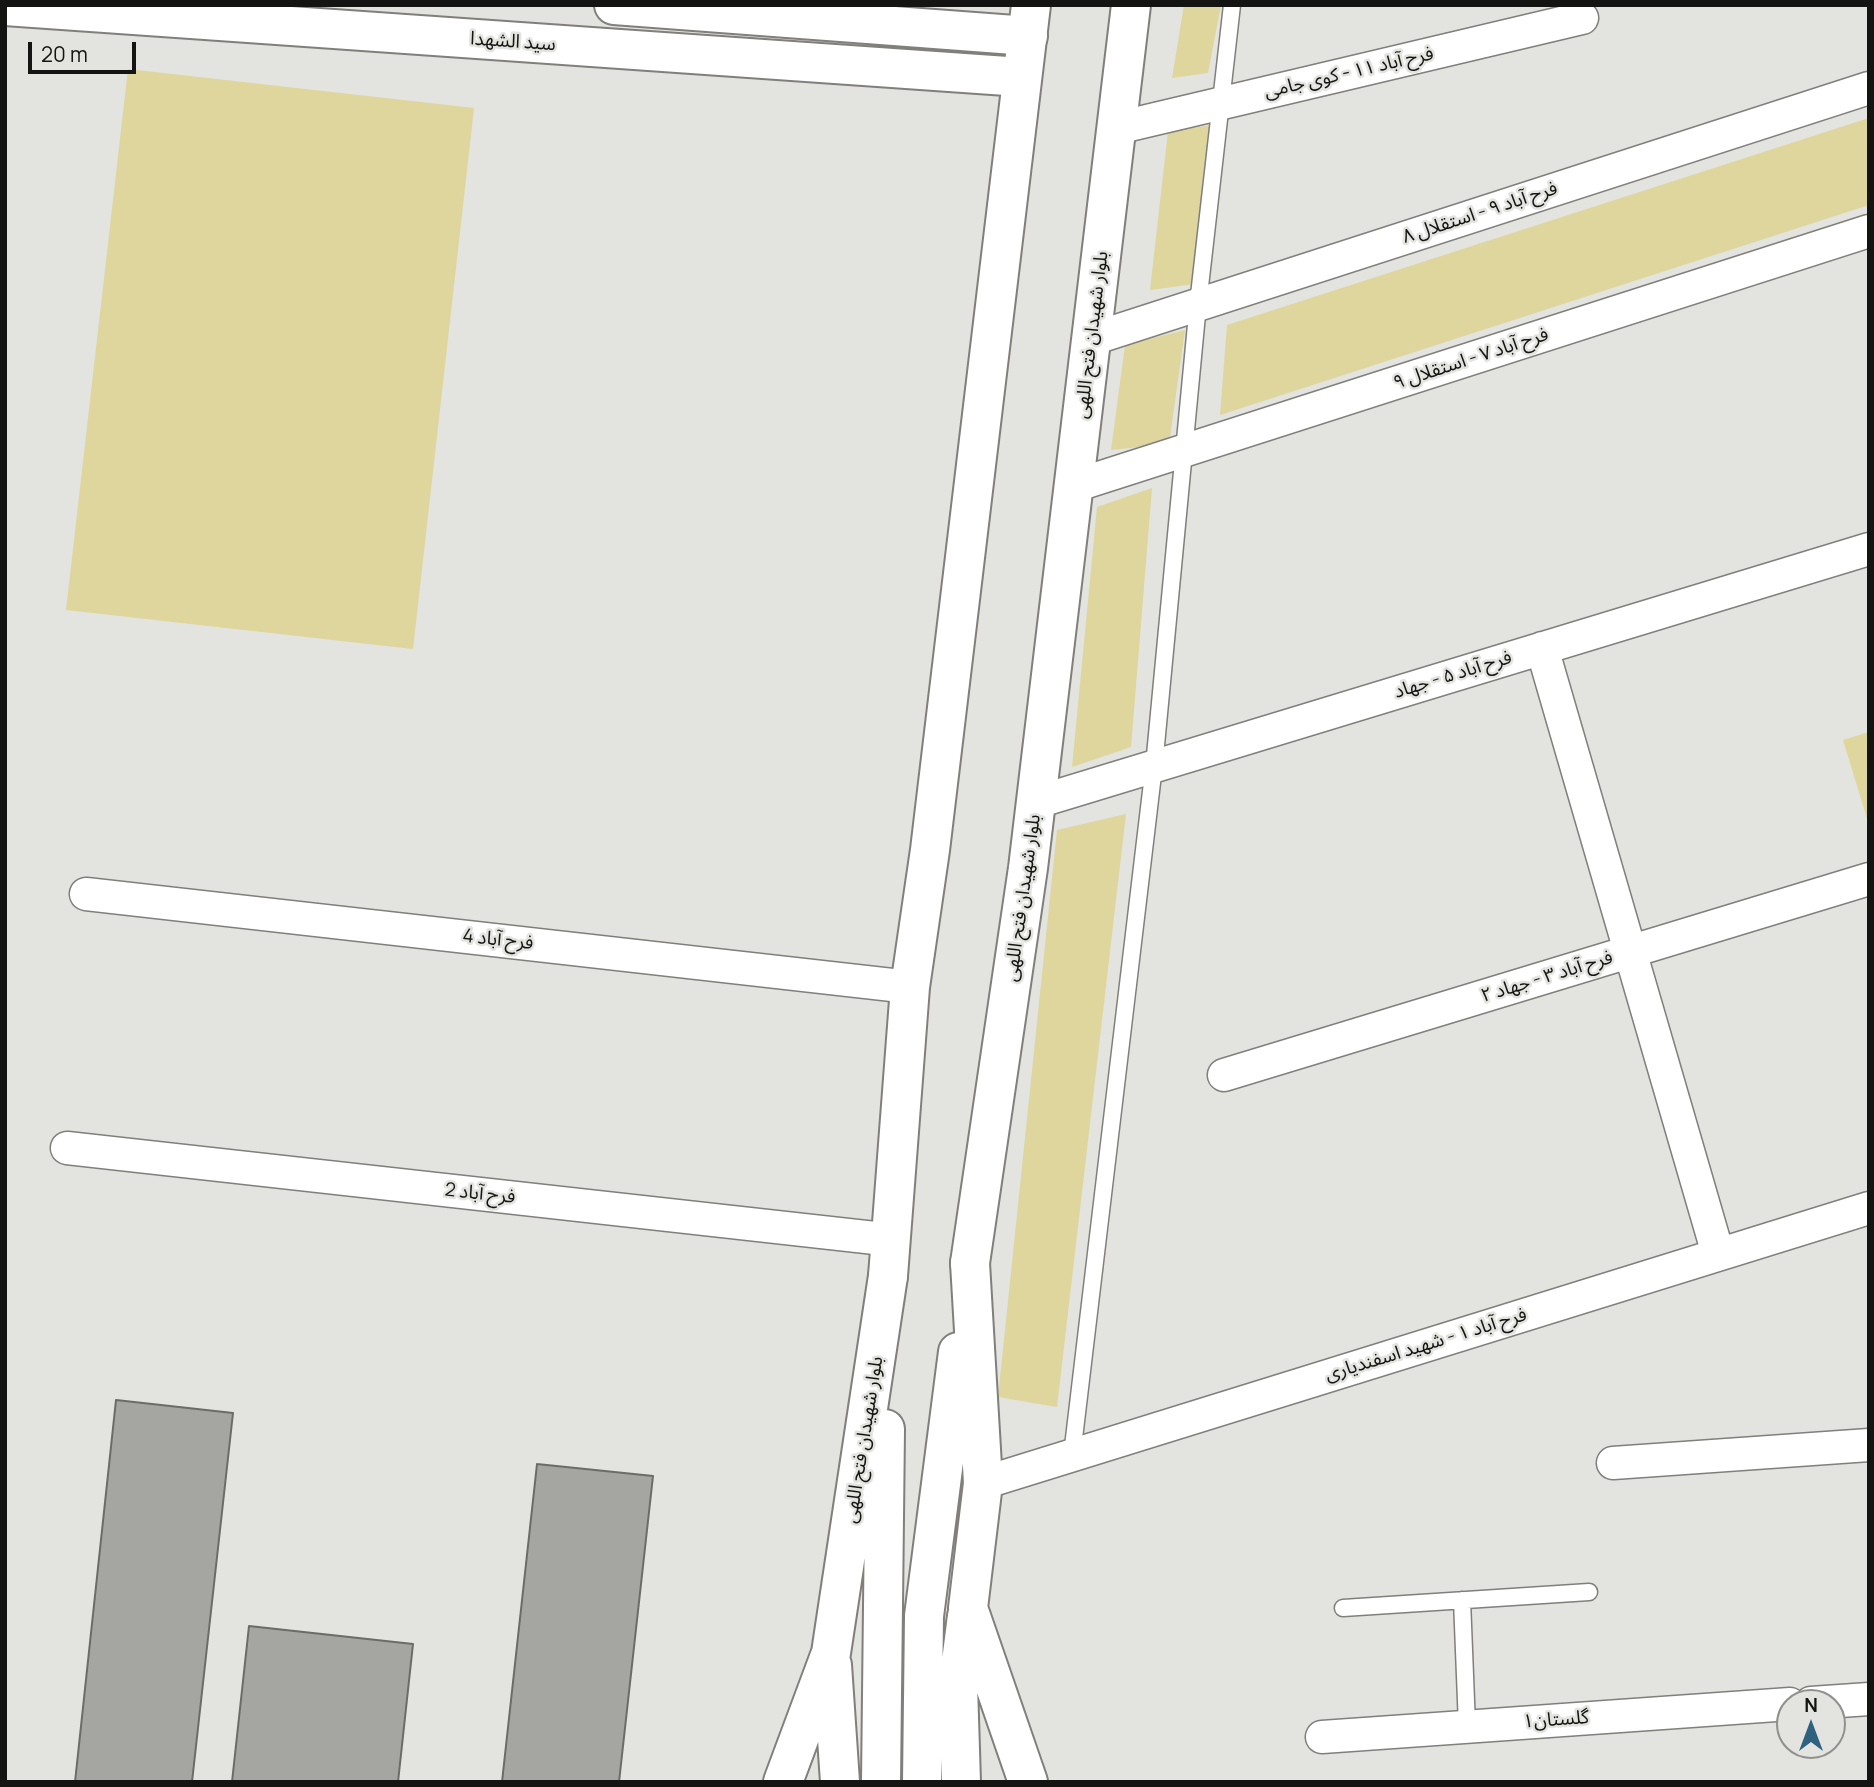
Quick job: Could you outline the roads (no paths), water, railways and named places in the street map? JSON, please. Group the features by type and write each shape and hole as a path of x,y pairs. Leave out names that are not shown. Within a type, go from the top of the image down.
{"main road":[{"path":"614,5 938,29 1030,21"},
{"name":"بلوار شهیدان فتح اللهی","path":"1028,1782 968,1608 983,1483 970,1263 1037,802 1131,5"},
{"name":"سید الشهدا","path":"5,6 1021,77"},
{"name":"بلوار شهیدان فتح اللهی","path":"783,1782 831,1653 891,1258 910,987 930,850 1021,77 1030,21"},
{"path":"936,71 938,29"},
{"path":"881,1782 891,1258"},
{"path":"922,1782 924,1616 970,1263"},
{"path":"961,1782 958,1685 968,1608"},
{"path":"831,1653 840,1782"}],"street":[{"name":"فرح آباد ۱۱ - کوی جامی","path":"1117,128 1582,18"},
{"name":"فرح آباد ۹ - استقلال ۸","path":"1092,339 1869,88"},
{"name":"فرح آباد ۷ - استقلال ۹","path":"1074,486 1869,231"},
{"name":"فرح آباد ۵ - جهاد","path":"1037,802 1869,549"},
{"path":"1542,648 1718,1254"},
{"name":"فرح آباد ۳ - جهاد ۲","path":"1224,1075 1869,879"},
{"name":"فرح آباد 4","path":"86,894 910,987"},
{"name":"فرح آباد 2","path":"66,1148 891,1258"},
{"name":"فرح آباد ۱ - شهید اسفندیاری","path":"983,1483 1869,1208"},
{"path":"1613,1462 1869,1445"},
{"path":"1846,1701 1869,1699"},
{"name":"گلستان۱","path":"1322,1737 1776,1705"}],"lane":[{"path":"1072,1455 1154,766 1198,304 1223,103 1232,5"},
{"path":"1343,1608 1589,1592"},
{"path":"1462,1600 1467,1726"}]}
